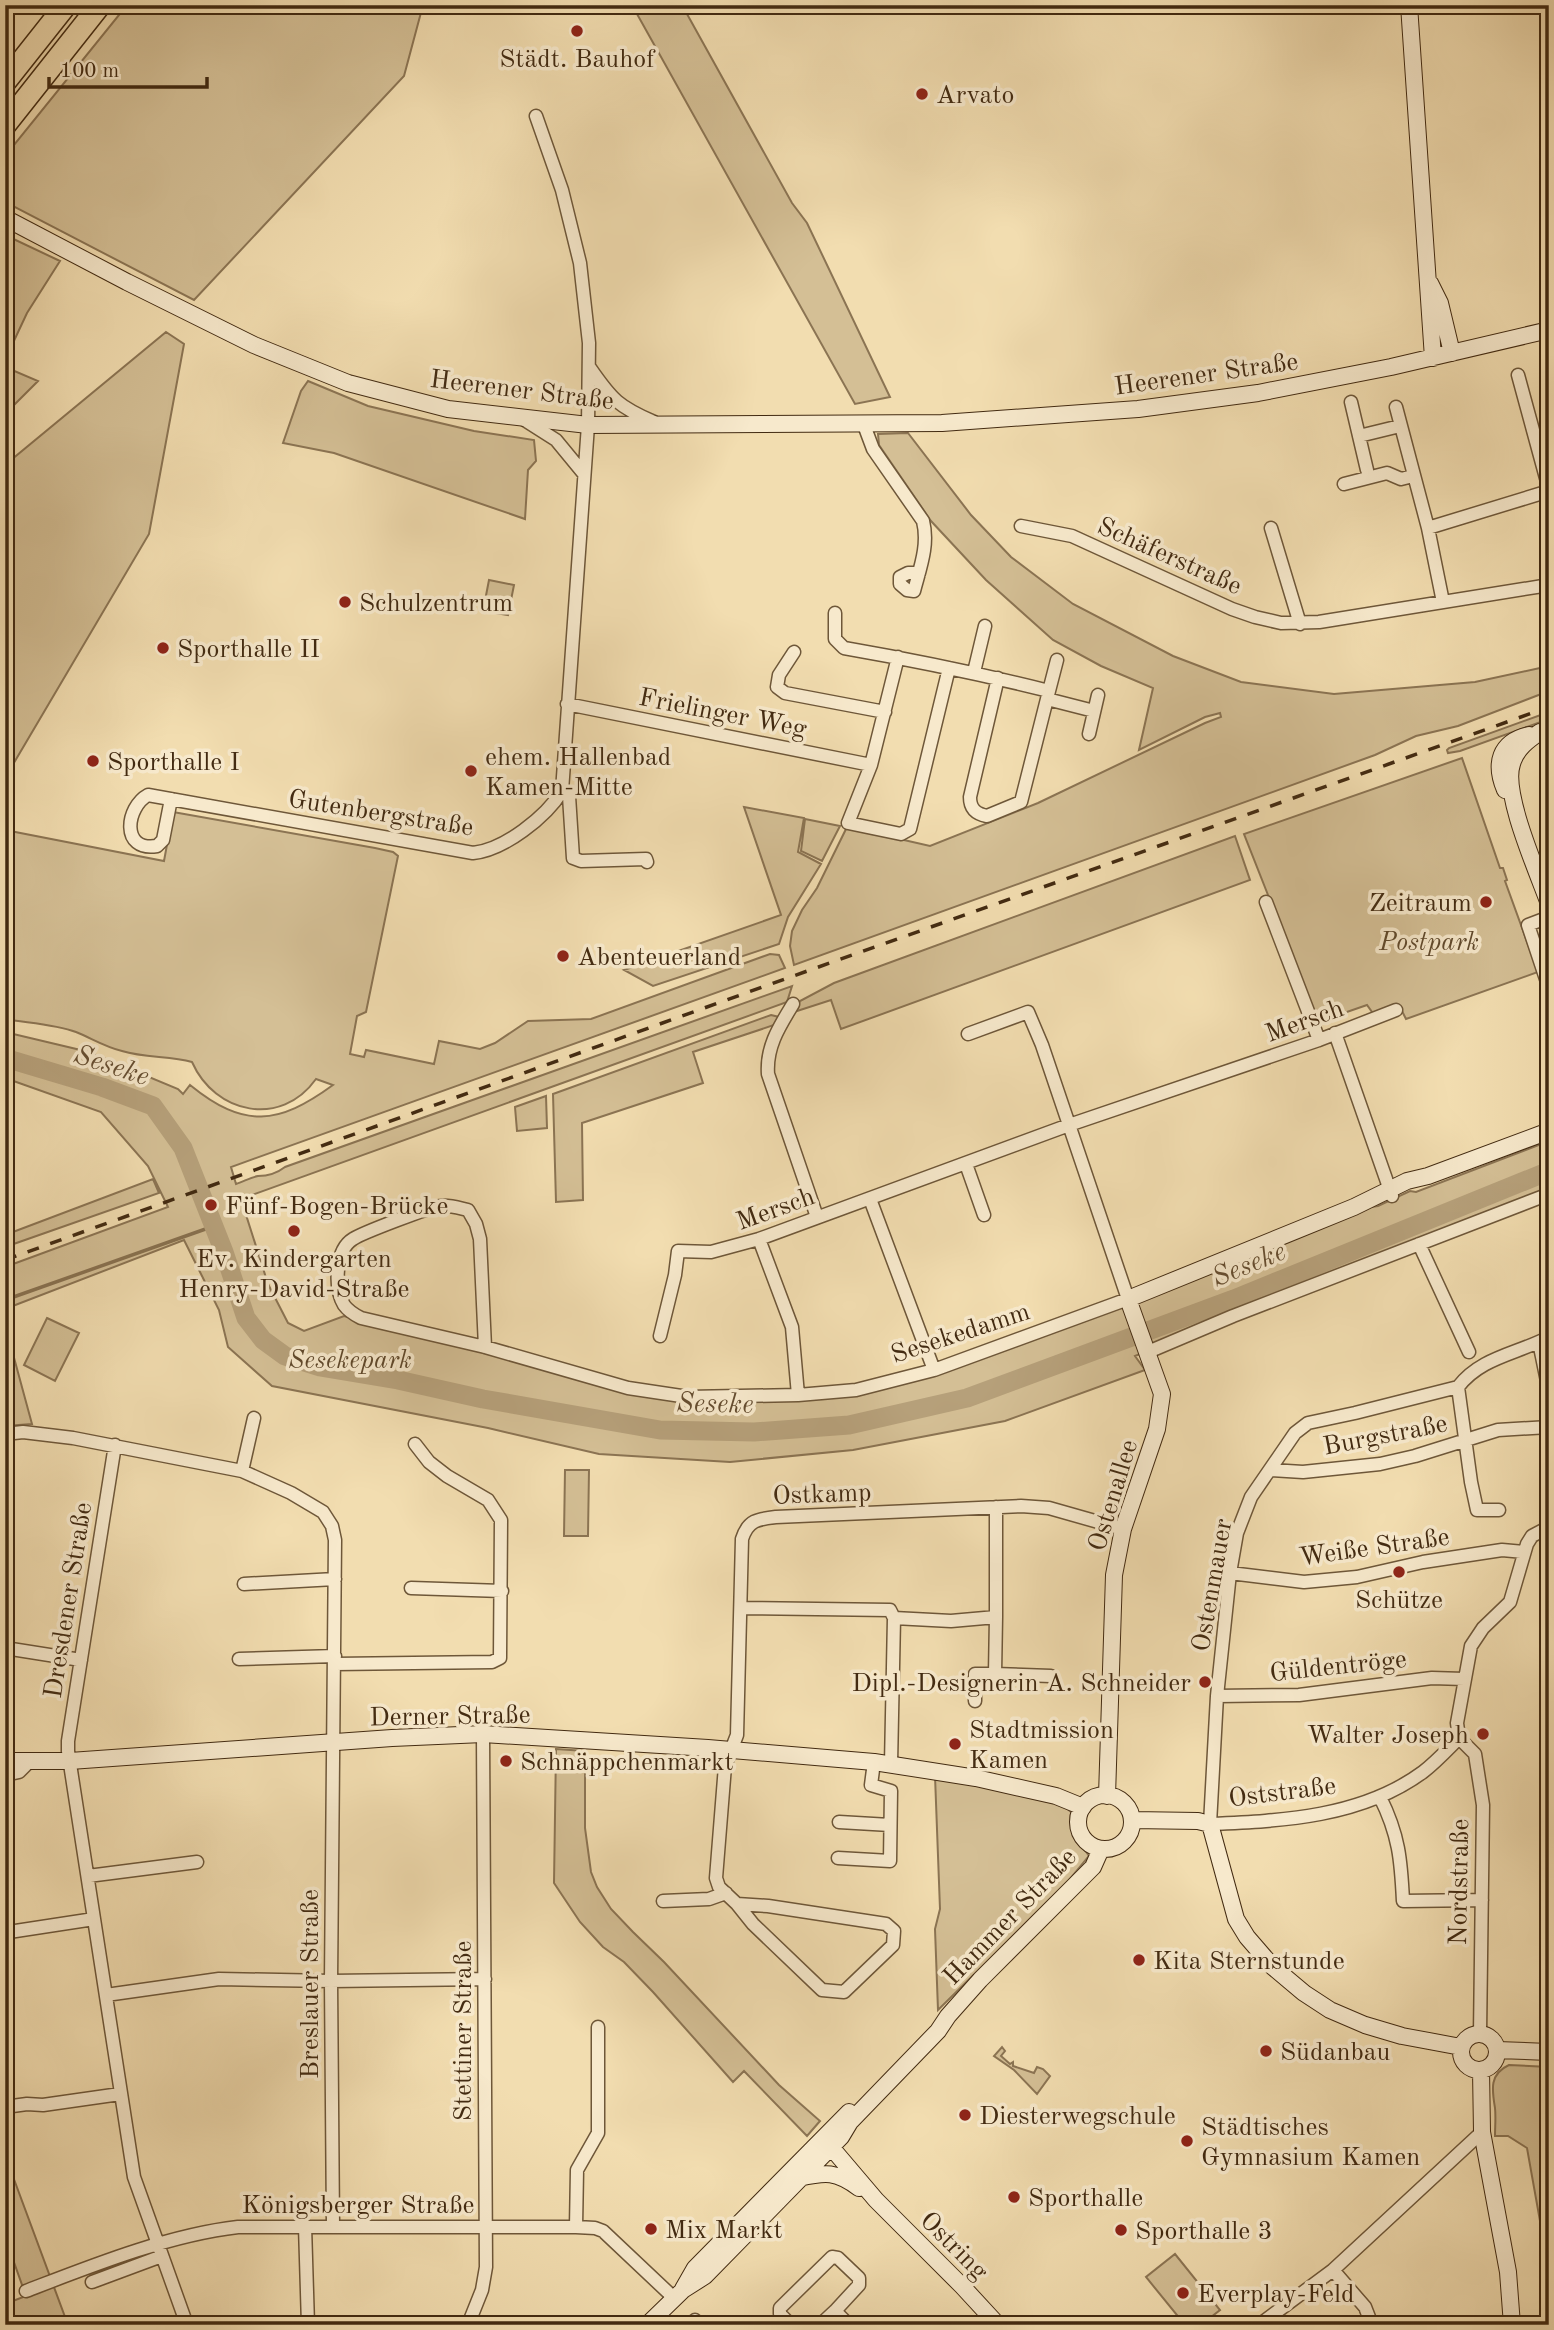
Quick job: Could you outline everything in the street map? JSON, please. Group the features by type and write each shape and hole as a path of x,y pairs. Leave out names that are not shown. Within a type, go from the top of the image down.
{"highway":[{"path":"5,82 66,5"},
{"path":"5,125 100,5"}],"street":[{"path":"1409,5 1433,358"},
{"path":"536,116 562,190 580,263 590,368 562,791 569,796 573,858 581,861 646,859 647,862"},
{"name":"Heerener Straße","path":"5,218 191,314 322,373 373,391 477,414 588,425 864,425 979,421 1138,409 1258,393 1433,358 1549,330"},
{"path":"1429,281 1440,303 1452,353"},
{"path":"590,368 618,404 663,426"},
{"path":"1427,528 1549,490 1518,375"},
{"path":"1351,402 1367,470"},
{"path":"1396,407 1443,602"},
{"path":"523,419 556,440 584,474"},
{"path":"864,425 873,449 923,521 926,534 919,573"},
{"path":"1359,436 1400,426"},
{"path":"1344,484 1387,472 1401,479 1413,476"},
{"name":"Schäferstraße","path":"1021,526 1072,536 1232,609 1281,623 1300,624 1549,584"},
{"name":"Schäferstraße","path":"1271,528 1300,624"},
{"path":"835,613 835,639 844,648 998,678 1094,711"},
{"path":"974,672 985,626"},
{"name":"Frielinger Weg","path":"794,652 779,675 777,687 785,693 885,712"},
{"path":"898,657 871,765 848,822 901,834 910,830 948,667"},
{"path":"998,678 970,797 971,807 981,815 992,815 1021,803 1057,660"},
{"path":"1089,734 1098,695"},
{"name":"Frielinger Weg","path":"567,704 871,765"},
{"path":"1545,731 1515,739 1501,757 1499,775 1507,796 1515,807 1549,904"},
{"name":"Gutenbergstraße","path":"171,799 473,853 499,846 534,821 557,800 562,791"},
{"path":"1266,902 1318,1040"},
{"path":"1549,917 1528,925 1549,988"},
{"path":"793,1004 772,1041 768,1074 817,1217"},
{"name":"Mersch","path":"660,1336 678,1251 711,1252 759,1239 1069,1125 1318,1040 1396,1010"},
{"path":"968,1034 1028,1012 1042,1045 1128,1299"},
{"path":"1335,1033 1390,1193"},
{"name":"Sesekedamm","path":"485,1347 480,1238 468,1210 438,1206 352,1239 343,1252 338,1272 340,1295 347,1309 362,1318 485,1347 628,1388 688,1397 798,1395 856,1390 934,1370 1128,1299 1354,1208 1376,1205 1390,1193 1409,1189 1428,1176 1549,1131"},
{"path":"966,1164 984,1215"},
{"path":"1146,1347 1549,1194"},
{"path":"870,1199 934,1370"},
{"path":"759,1239 792,1327 798,1395"},
{"path":"1419,1244 1469,1352"},
{"name":"Ostenallee","path":"1107,1796 1114,1575 1123,1529 1149,1457 1161,1412 1162,1394 1128,1299"},
{"path":"1544,1340 1549,1391"},
{"name":"Ostenmauer","path":"1210,1824 1217,1696 1237,1533 1251,1497 1295,1433 1308,1423 1458,1387 1468,1374 1485,1364 1544,1340"},
{"path":"1458,1387 1477,1510 1499,1510"},
{"path":"242,1471 254,1418"},
{"name":"Burgstraße","path":"1270,1470 1303,1472 1380,1464 1497,1430 1549,1427"},
{"name":"Breslauer Straße","path":"5,1434 23,1432 115,1445 242,1471 291,1493 323,1512 332,1525 335,1540 331,1981 333,2226"},
{"path":"239,1659 492,1662 500,1658 501,1520 488,1500 447,1476 429,1462 415,1444"},
{"name":"Dresdener Straße","path":"115,1445 68,1741 134,2177 187,2325"},
{"path":"995,1674 996,1507"},
{"name":"Ostkamp","path":"726,1893 719,1887 716,1878 725,1766 737,1735 742,1539 745,1529 757,1519 996,1507 1049,1508 1123,1529"},
{"path":"1459,1738 1457,1723 1474,1638 1505,1608 1514,1593 1524,1552 1532,1536 1549,1527"},
{"name":"Weiße Straße","path":"1230,1573 1304,1582 1357,1577 1502,1549 1524,1552"},
{"path":"244,1584 335,1579"},
{"path":"411,1588 502,1591"},
{"path":"741,1608 890,1610 894,1618 891,1764"},
{"path":"894,1618 951,1621 996,1618"},
{"path":"5,1648 81,1660"},
{"path":"975,1701 975,1674 1051,1676"},
{"name":"Güldentröge","path":"1217,1696 1299,1695 1432,1678 1464,1679"},
{"name":"Derner Straße","path":"5,1761 70,1761 483,1734 732,1750 891,1764 976,1778 1056,1796 1083,1807"},
{"name":"Stettiner Straße","path":"468,2325 482,2290 486,2267 483,1734"},
{"name":"Oststraße","path":"1132,1820 1198,1821 1210,1824 1328,1814 1381,1797 1420,1774 1459,1738"},
{"name":"Nordstraße","path":"1459,1738 1475,1754 1481,1786 1484,1849 1480,1920 1480,2034"},
{"path":"838,1858 890,1861 891,1791 871,1785 874,1762"},
{"name":"Derner Straße","path":"5,1775 19,1772 28,1763"},
{"path":"1083,1807 1098,1797 1107,1796 1124,1803 1132,1820"},
{"path":"1381,1797 1401,1855 1403,1901 1482,1900"},
{"name":"Hammer Straße","path":"1083,1807 1079,1815 1080,1833 1085,1841 1101,1849 1113,1848 1124,1842 1130,1832 1132,1820"},
{"path":"839,1822 890,1825"},
{"path":"1210,1824 1236,1919 1247,1937 1273,1967 1330,2010 1365,2025 1402,2036 1461,2047"},
{"name":"Hammer Straße","path":"678,2294 695,2268 823,2146 841,2137 850,2122 939,2031 948,2016 980,1980 1093,1867 1101,1849"},
{"path":"88,1876 197,1862"},
{"path":"663,1901 709,1899 726,1893 753,1924 822,1990 844,1992 893,1945 892,1928 876,1922 737,1904"},
{"path":"9,1932 94,1919"},
{"path":"106,1995 219,1979 485,1979"},
{"path":"576,2227 578,2170 598,2133 598,2027"},
{"path":"1480,2034 1490,2038 1497,2050 1492,2065 1481,2070 1465,2064 1461,2047 1468,2037 1480,2034"},
{"path":"1497,2050 1549,2052"},
{"path":"1481,2070 1482,2132 1508,2272 1512,2325"},
{"path":"5,2107 43,2105 120,2094"},
{"path":"1259,2325 1333,2270 1482,2132"},
{"name":"Hammer Straße","path":"647,2325 678,2294 705,2276 799,2178 823,2146"},
{"name":"Ostring","path":"823,2146 843,2176 876,2200"},
{"name":"Ostring","path":"823,2146 998,2325"},
{"path":"799,2178 822,2173 843,2176"},
{"path":"306,2226 308,2325"},
{"name":"Königsberger Straße","path":"26,2291 160,2250 218,2229 486,2226 595,2228 603,2231 678,2294"},
{"path":"92,2282 160,2250"},
{"path":"791,2325 780,2314 780,2308 832,2257 838,2258 859,2277 859,2285 820,2325"},
{"path":"1333,2270 1365,2307 1373,2325"},
{"path":"835,2311 849,2325"}],"green space":[{"path":"127,5 423,5 404,76 194,300 5,202 5,156"},
{"path":"632,5 682,5 792,203 807,223 890,397 855,404"},
{"path":"5,235 60,261 27,313 5,360"},
{"path":"166,332 184,344 149,534 5,778 5,465"},
{"path":"5,367 38,381 5,414"},
{"path":"308,381 368,406 474,431 534,440 536,461 528,470 525,519 334,453 283,443 301,391"},
{"path":"908,433 971,515 1011,557 1073,604 1173,656 1241,682 1334,694 1475,682 1549,666 1549,691 1458,726 1416,736 1375,755 794,965 790,946 792,931 847,827 930,846 1038,803 1221,717 1220,713 1205,717 1139,750 1153,688 1101,666 1053,640 986,580 931,521 879,445 878,434"},
{"path":"489,580 514,585 508,615 483,611"},
{"path":"1549,712 1549,719 1448,753 1449,748"},
{"name":"Postpark","path":"1462,758 1538,972 1406,1019 1402,1011 1377,1019 1367,1005 1318,1022 1244,834"},
{"path":"744,807 804,818 798,852 821,864 788,917 779,944 653,986 624,970 781,915"},
{"name":"Sesekepark","path":"173,812 375,848 393,852 398,856 366,1012 357,1016 350,1054 364,1057 366,1050 434,1064 439,1041 480,1049 495,1043 528,1021 591,1019 770,954 779,955 785,968 231,1167 236,1184 272,1174 285,1167 792,986 787,1002 241,1199 268,1284 288,1323 304,1331 344,1316 579,1378 750,1399 915,1377 1357,1209 1378,1206 1410,1191 1416,1192 1549,1141 1549,1196 1135,1356 1145,1370 1005,1421 853,1450 730,1462 599,1454 488,1428 272,1386 228,1347 219,1310 184,1240 5,1309 5,1267 168,1207 148,1166 101,1112 5,1078 5,1032 89,1052 178,1089 183,1094 190,1085 227,1109 244,1115 278,1114 295,1108 333,1085 316,1079 302,1094 285,1104 267,1109 250,1108 232,1103 216,1093 202,1080 192,1062 131,1053 68,1029 5,1019 5,830 164,861"},
{"path":"805,819 840,826 822,861 801,851"},
{"path":"1235,836 1250,880 841,1029 831,1000 794,1012 800,1001 834,983"},
{"path":"771,1015 779,1017 774,1025 693,1052 703,1083 582,1123 583,1200 556,1202 553,1094"},
{"path":"546,1096 547,1128 517,1131 515,1107"},
{"path":"153,1179 159,1193 5,1247 5,1235"},
{"path":"47,1318 79,1333 55,1381 24,1365"},
{"path":"13,1354 32,1424 5,1426 5,1355"},
{"path":"565,1470 589,1470 588,1536 564,1536"},
{"path":"556,1749 585,1751 585,1828 591,1872 611,1909 779,2085 820,2121 807,2136 744,2071 733,2082 653,1992 624,1962 603,1947 580,1922 554,1883"},
{"path":"935,1776 1063,1805 1071,1812 1072,1832 1089,1856 1065,1885 938,2010 935,1929 940,1909"},
{"path":"1002,2047 1005,2051 1001,2056 1010,2064 1013,2062 1013,2066 1034,2073 1037,2067 1050,2076 1037,2094 1014,2070 994,2056"},
{"path":"1509,2065 1549,2067 1549,2218 1540,2221 1527,2148 1508,2136 1495,2136 1493,2083 1498,2073"},
{"path":"5,2155 68,2325 5,2325 5,2304 26,2296 5,2237"},
{"name":"Everplay-Feld","path":"1175,2254 1220,2310 1201,2325 1185,2325 1146,2277"}],"waterway":[{"name":"Seseke","path":"5,1058 102,1087 153,1106 183,1148 224,1252 246,1318 263,1340 285,1356 320,1367 660,1430 754,1432 849,1425 967,1398 1234,1299 1549,1171"},
{"path":"5,1300 214,1226"}],"railway":[{"path":"5,1260 1549,707"}],"place":[{"name":"Städt. Bauhof","path":"577,31"},
{"name":"Arvato","path":"922,94"},
{"name":"Schulzentrum","path":"345,602"},
{"name":"Sporthalle II","path":"163,648"},
{"name":"Sporthalle I","path":"93,761"},
{"name":"ehem. Hallenbad Kamen-Mitte","path":"471,771"},
{"name":"Zeitraum","path":"1486,902"},
{"name":"Abenteuerland","path":"563,956"},
{"name":"Fünf-Bogen-Brücke","path":"211,1205"},
{"name":"Ev. Kindergarten Henry-David-Straße","path":"294,1231"},
{"name":"Schütze","path":"1399,1572"},
{"name":"Dipl.-Designerin A. Schneider","path":"1205,1682"},
{"name":"Walter Joseph","path":"1483,1734"},
{"name":"Stadtmission Kamen","path":"955,1744"},
{"name":"Schnäppchenmarkt","path":"506,1761"},
{"name":"Kita Sternstunde","path":"1139,1960"},
{"name":"Südanbau","path":"1266,2051"},
{"name":"Diesterwegschule","path":"965,2115"},
{"name":"Städtisches Gymnasium Kamen","path":"1187,2141"},
{"name":"Sporthalle","path":"1014,2197"},
{"name":"Mix Markt","path":"651,2229"},
{"name":"Sporthalle 3","path":"1121,2230"},
{"name":"Everplay-Feld","path":"1183,2293"}]}
